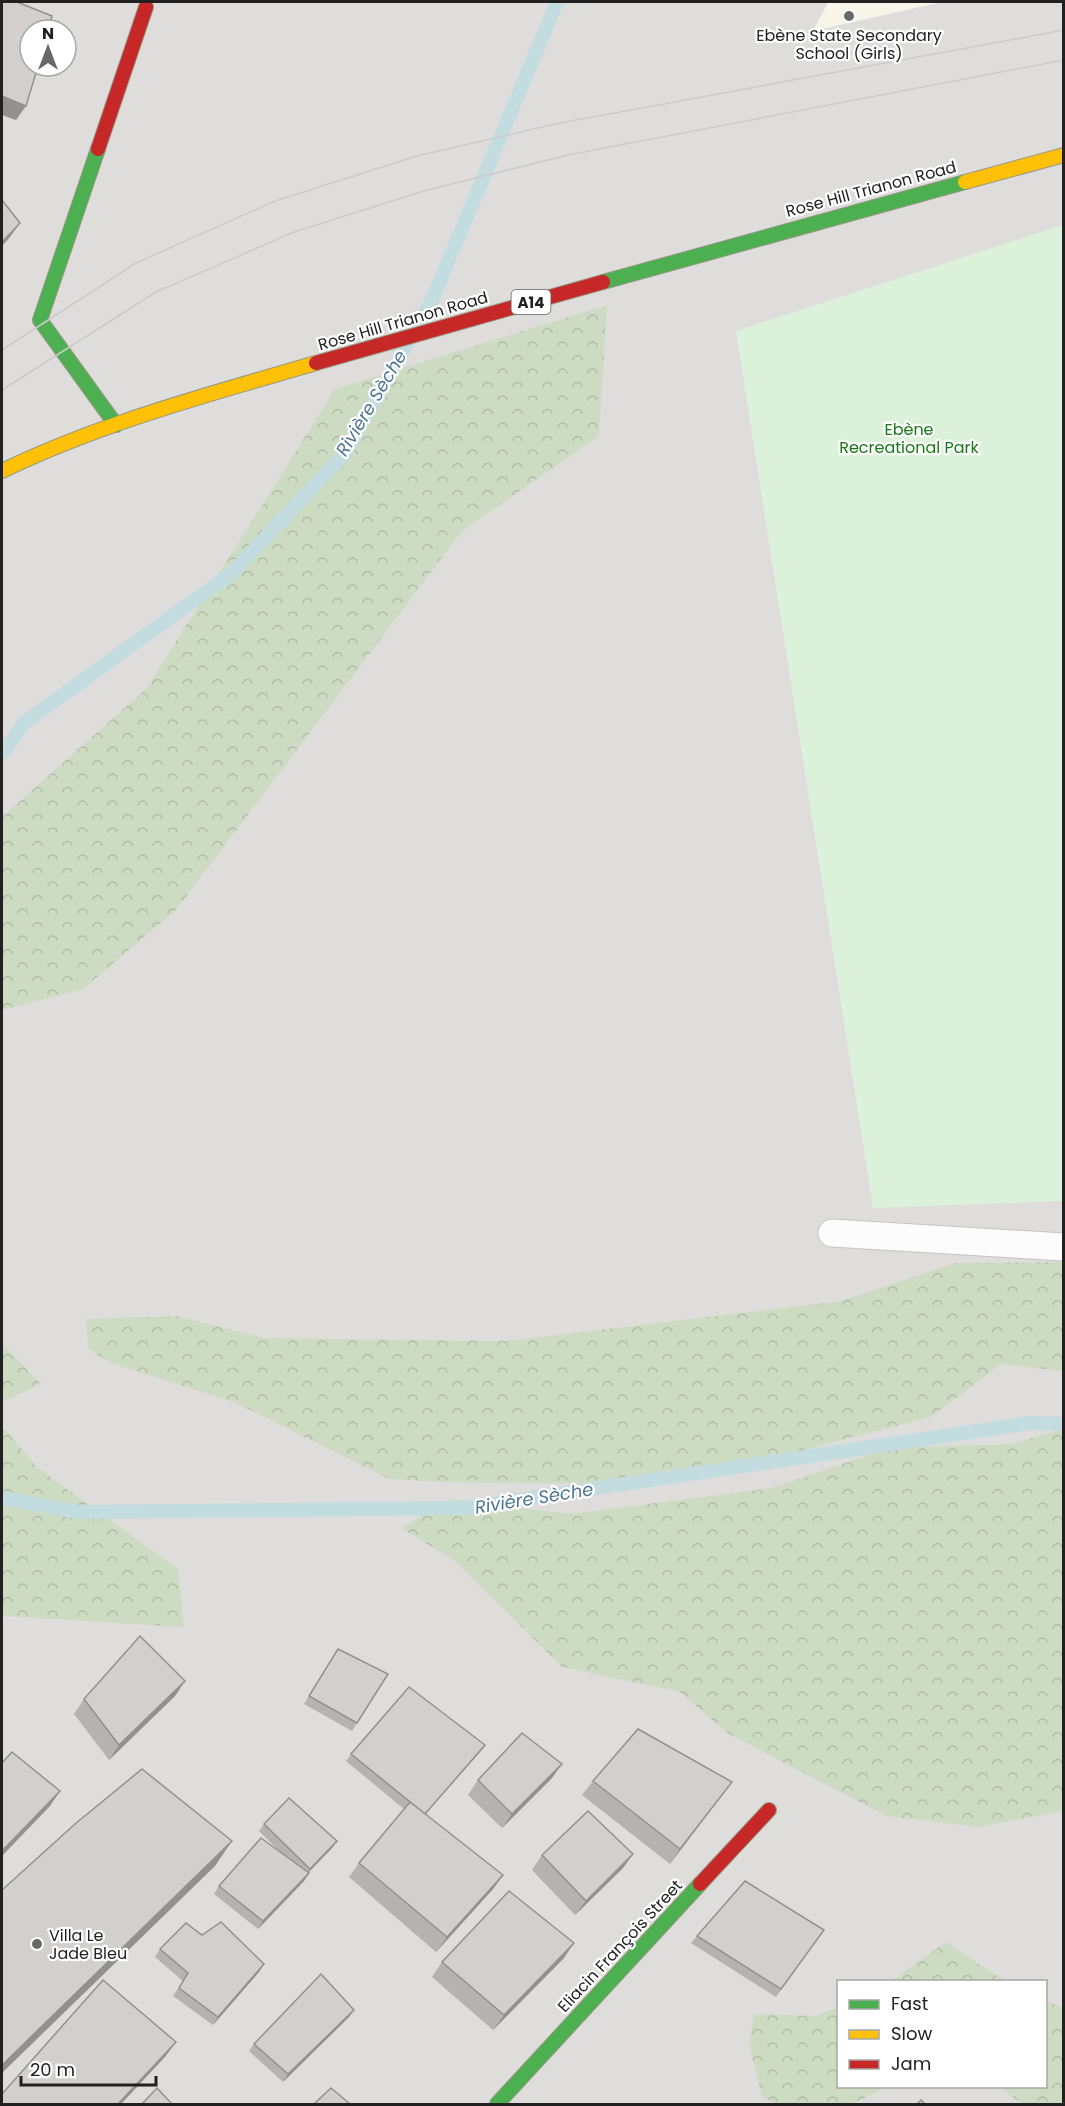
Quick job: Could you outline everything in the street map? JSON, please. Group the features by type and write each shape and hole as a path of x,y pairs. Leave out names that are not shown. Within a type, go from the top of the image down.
{"main road":[{"path":"116,425 40,320 146,7"},
{"name":"Rose Hill Trianon Road","path":"2,471 41,452 116,425 292,370 770,234 1064,155"},
{"name":"Eliacin François Street","path":"497,2104 768,1810"}],"lane":[{"path":"832,1233 1064,1247"}],"shaded area":[{"path":"2,2 1063,2 1063,2104 2,2104"},
{"name":"Ebène State Secondary School (Girls)","path":"828,2 942,2 813,31"}],"green space":[{"name":"Ebène Recreational Park","path":"1063,225 1063,1201 873,1208 736,331"},
{"path":"607,305 599,436 462,531 176,910 83,989 2,1010 2,817 146,689 335,389"},
{"path":"1063,1262 1063,1371 1001,1364 931,1417 791,1453 617,1484 443,1482 389,1479 234,1402 110,1363 88,1348 86,1319 177,1316 265,1338 506,1341 841,1301 955,1263"},
{"path":"2,1343 41,1384 2,1402"},
{"path":"2,1426 38,1468 178,1569 184,1627 2,1616"},
{"path":"1063,1429 1063,1811 979,1827 886,1816 727,1733 680,1692 562,1667 455,1561 401,1528 451,1499 571,1514 772,1488 889,1448 1011,1444"},
{"path":"946,1942 1003,1980 892,1980"},
{"path":"1047,2001 1063,2008 1063,2104 1021,2104 1001,2088 1047,2088"},
{"path":"837,2007 837,2088 885,2088 852,2104 776,2104 762,2097 749,2044 754,2014 816,2016"}],"building":[{"path":"2,2 17,2 52,16 51,18 18,18 18,78 34,78 26,106 2,96"},
{"path":"2,200 20,223 2,242"},
{"path":"140,1636 185,1681 119,1745 84,1699"},
{"path":"338,1649 388,1674 357,1723 309,1696"},
{"path":"409,1687 485,1745 425,1814 351,1754"},
{"path":"638,1729 732,1782 680,1849 593,1781"},
{"path":"522,1733 562,1764 512,1814 478,1780"},
{"path":"12,1752 60,1791 2,1851 2,1763"},
{"path":"142,1769 232,1841 2,2065 2,1890 75,1824"},
{"path":"289,1798 337,1841 310,1869 264,1824"},
{"path":"410,1802 503,1875 447,1937 359,1863"},
{"path":"588,1811 633,1854 586,1901 542,1855"},
{"path":"261,1838 309,1873 263,1921 219,1886"},
{"path":"745,1881 824,1930 781,1989 697,1936"},
{"path":"509,1891 574,1943 504,2015 442,1962"},
{"path":"221,1922 264,1964 218,2017 179,1988 188,1973 160,1949 186,1923 202,1935"},
{"path":"321,1974 354,2010 288,2074 254,2044"},
{"path":"103,1980 176,2042 118,2104 2,2104 2,2094"},
{"path":"157,2088 172,2104 142,2104"},
{"path":"331,2088 350,2104 314,2104"}],"waterway":[{"name":"Rivière Sèche","path":"2,753 25,722 232,573 345,453 432,300 557,2"},
{"name":"Rivière Sèche","path":"2,1498 78,1512 465,1508 1030,1423 1064,1424"}],"tram line":[{"path":"2,350 136,263 275,201 417,156 555,124 1064,30"},
{"path":"2,390 156,292 294,232 427,190 568,155 1064,60"}],"traffic: fast":[{"path":"98,149 40,320 116,425"},
{"path":"603,282 965,182"},
{"path":"497,2104 700,1884"}],"traffic: slow":[{"path":"965,182 1064,155"},
{"path":"2,471 117,424 316,363"}],"traffic: jam":[{"path":"98,149 146,7"},
{"path":"316,363 603,282"},
{"path":"700,1884 769,1810"}],"place":[{"name":"Ebène State Secondary School (Girls)","path":"849,16"},
{"name":"Villa Le Jade Bleu","path":"37,1944"}]}
